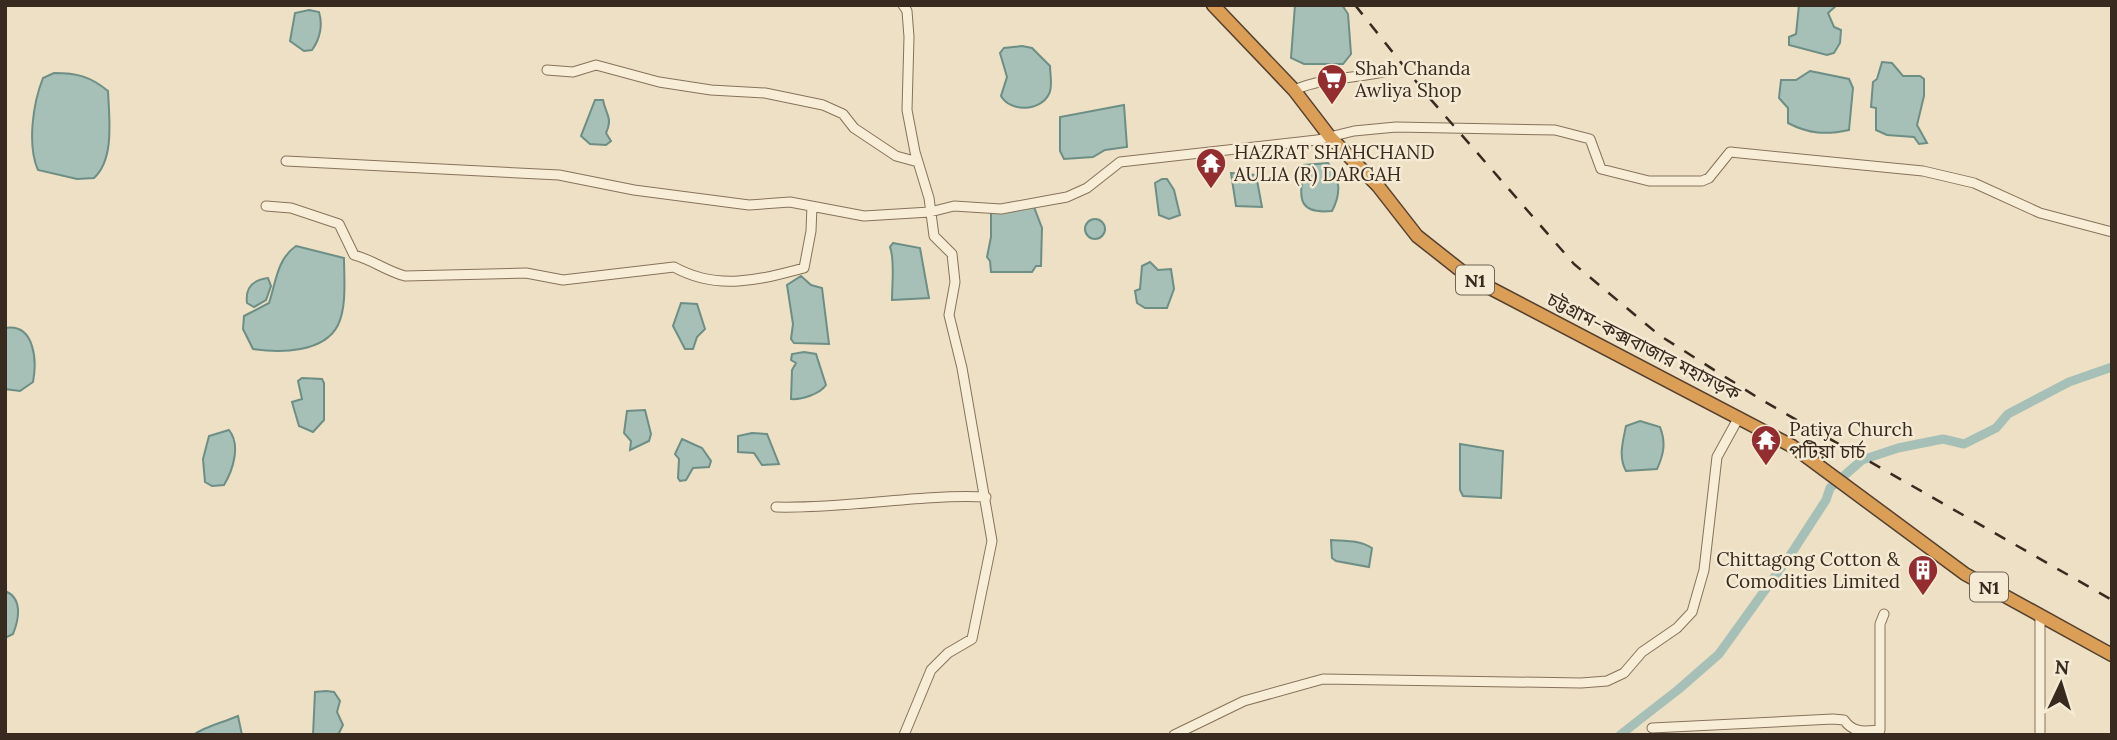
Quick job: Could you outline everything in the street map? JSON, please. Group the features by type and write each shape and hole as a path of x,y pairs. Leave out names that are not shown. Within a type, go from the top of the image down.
{"highway":[{"name":"চট্টগ্রাম-কক্সবাজার মহাসড়ক","path":"1213,5 1294,90 1330,136 1378,186 1417,236 1469,277 1739,416 1812,459 1876,506 1902,530 1965,574 2112,654"}],"street":[{"path":"902,5 908,11 907,110 929,198 934,236 952,254 955,282 949,315 962,368 992,541 972,639 948,653 931,670 904,735"},
{"path":"547,70 573,72 596,65 659,82 711,90 765,93 823,105 843,114 854,128 897,156 918,162"},
{"path":"1294,90 1329,78 1367,77 1392,70"},
{"path":"286,161 559,175 634,190 749,205 790,202 864,216 930,212 954,206 1000,209 1067,197 1087,188 1120,162 1396,127 1555,130 1590,139 1599,166 1606,172 1675,183 1699,182 1709,178 1732,152 1868,163 1974,183 2040,213 2112,232"},
{"path":"266,206 291,208 338,224 354,255 376,261 388,271 405,276 527,273 563,280 674,267 688,275 729,284 804,268 812,206"},
{"path":"1174,735 1244,701 1323,679 1581,683 1607,681 1625,673 1642,652 1677,628 1692,612 1704,570 1717,457 1739,416"},
{"path":"776,507 831,508 845,503 897,499 986,498"},
{"path":"1652,728 1833,719 1844,720 1849,727 1859,732 1880,732 1880,624 1884,614"},
{"path":"2040,616 2040,735"}],"water":[{"path":"1295,5 1342,5 1348,14 1351,54 1343,64 1304,64 1291,58"},
{"path":"1799,5 1837,5 1828,13 1834,27 1841,30 1840,43 1834,53 1827,55 1789,45 1789,37 1796,34"},
{"path":"309,10 319,12 321,27 315,46 312,50 304,51 290,41 295,13"},
{"path":"1004,48 1032,48 1050,66 1051,80 1050,91 1045,100 1025,108 1011,105 1001,96 1007,77 1000,53"},
{"path":"1882,62 1892,63 1903,76 1920,76 1924,79 1924,96 1917,125 1927,143 1919,144 1914,137 1887,135 1876,130 1876,108 1871,107 1873,82 1877,79"},
{"path":"1810,71 1849,79 1853,88 1849,130 1818,132 1788,123 1788,108 1779,98 1781,80 1796,80"},
{"path":"54,73 82,76 108,91 108,149 101,170 94,178 77,179 38,170 32,136 36,99 43,78"},
{"path":"595,100 603,100 608,116 606,133 611,141 606,145 590,144 581,136"},
{"path":"1124,105 1127,147 1105,150 1093,157 1064,159 1060,151 1060,117"},
{"path":"1328,163 1337,181 1335,205 1332,211 1311,209 1305,206 1302,200 1304,165"},
{"path":"1231,173 1256,175 1262,207 1236,206"},
{"path":"1167,179 1174,190 1180,215 1169,219 1159,215 1155,183"},
{"path":"1034,207 1042,228 1041,266 1036,266 1032,272 991,272 987,257 991,237 991,213"},
{"path":"1095,219 1102,222 1105,229 1102,236 1095,239 1088,236 1085,229 1088,222"},
{"path":"893,243 920,248 929,298 892,300 893,265 890,247"},
{"path":"296,246 344,258 344,301 341,318 331,334 312,346 288,351 253,349 243,329 244,316 269,303 281,264"},
{"path":"1150,262 1158,270 1171,269 1174,289 1167,308 1145,308 1137,303 1135,291 1140,289 1142,266"},
{"path":"801,276 811,285 822,288 829,344 794,343 791,339 793,324 787,285"},
{"path":"268,278 271,286 266,300 254,307 247,303 247,293 251,285"},
{"path":"681,303 697,304 705,329 697,337 693,349 685,349 673,326"},
{"path":"5,328 23,331 32,345 35,364 33,382 20,391 5,389"},
{"path":"792,354 816,354 826,385 810,396 791,399 792,370 796,363 791,360"},
{"path":"302,378 322,379 324,383 324,420 313,432 299,426 292,402 302,399 298,381"},
{"path":"645,410 651,434 649,441 630,450 631,441 624,433 627,411"},
{"path":"1640,421 1660,427 1664,443 1661,458 1657,469 1626,471 1622,455 1626,426"},
{"path":"229,430 235,443 233,465 224,485 212,486 205,482 203,459 209,436"},
{"path":"767,434 779,464 762,465 754,453 738,452 738,436"},
{"path":"682,439 702,448 711,461 709,467 693,468 686,480 680,481 679,459 675,454"},
{"path":"1460,444 1503,451 1501,498 1463,496 1460,490"},
{"path":"1331,540 1358,542 1372,548 1369,567 1336,561 1332,558"},
{"path":"5,591 15,599 18,610 13,634 5,638"},
{"path":"315,692 334,692 340,701 337,712 343,725 338,735 313,735"},
{"path":"238,716 242,735 193,735 210,726"}],"waterway":[{"path":"1620,735 1719,654 1791,554 1826,500 1830,488 1862,460 1898,448 1943,439 1964,444 1996,428 2008,414 2069,382 2112,367"}],"railway":[{"path":"1355,5 1426,94 1574,264 1659,335 1760,399 2112,600"}],"place":[{"name":"Shah Chanda Awliya Shop","path":"1332,106"},
{"name":"HAZRAT SHAHCHAND AULIA (R) DARGAH","path":"1211,190"},
{"name":"Patiya Church পটিয়া চার্চ","path":"1766,467"},
{"name":"Chittagong Cotton & Comodities Limited","path":"1923,597"}]}
